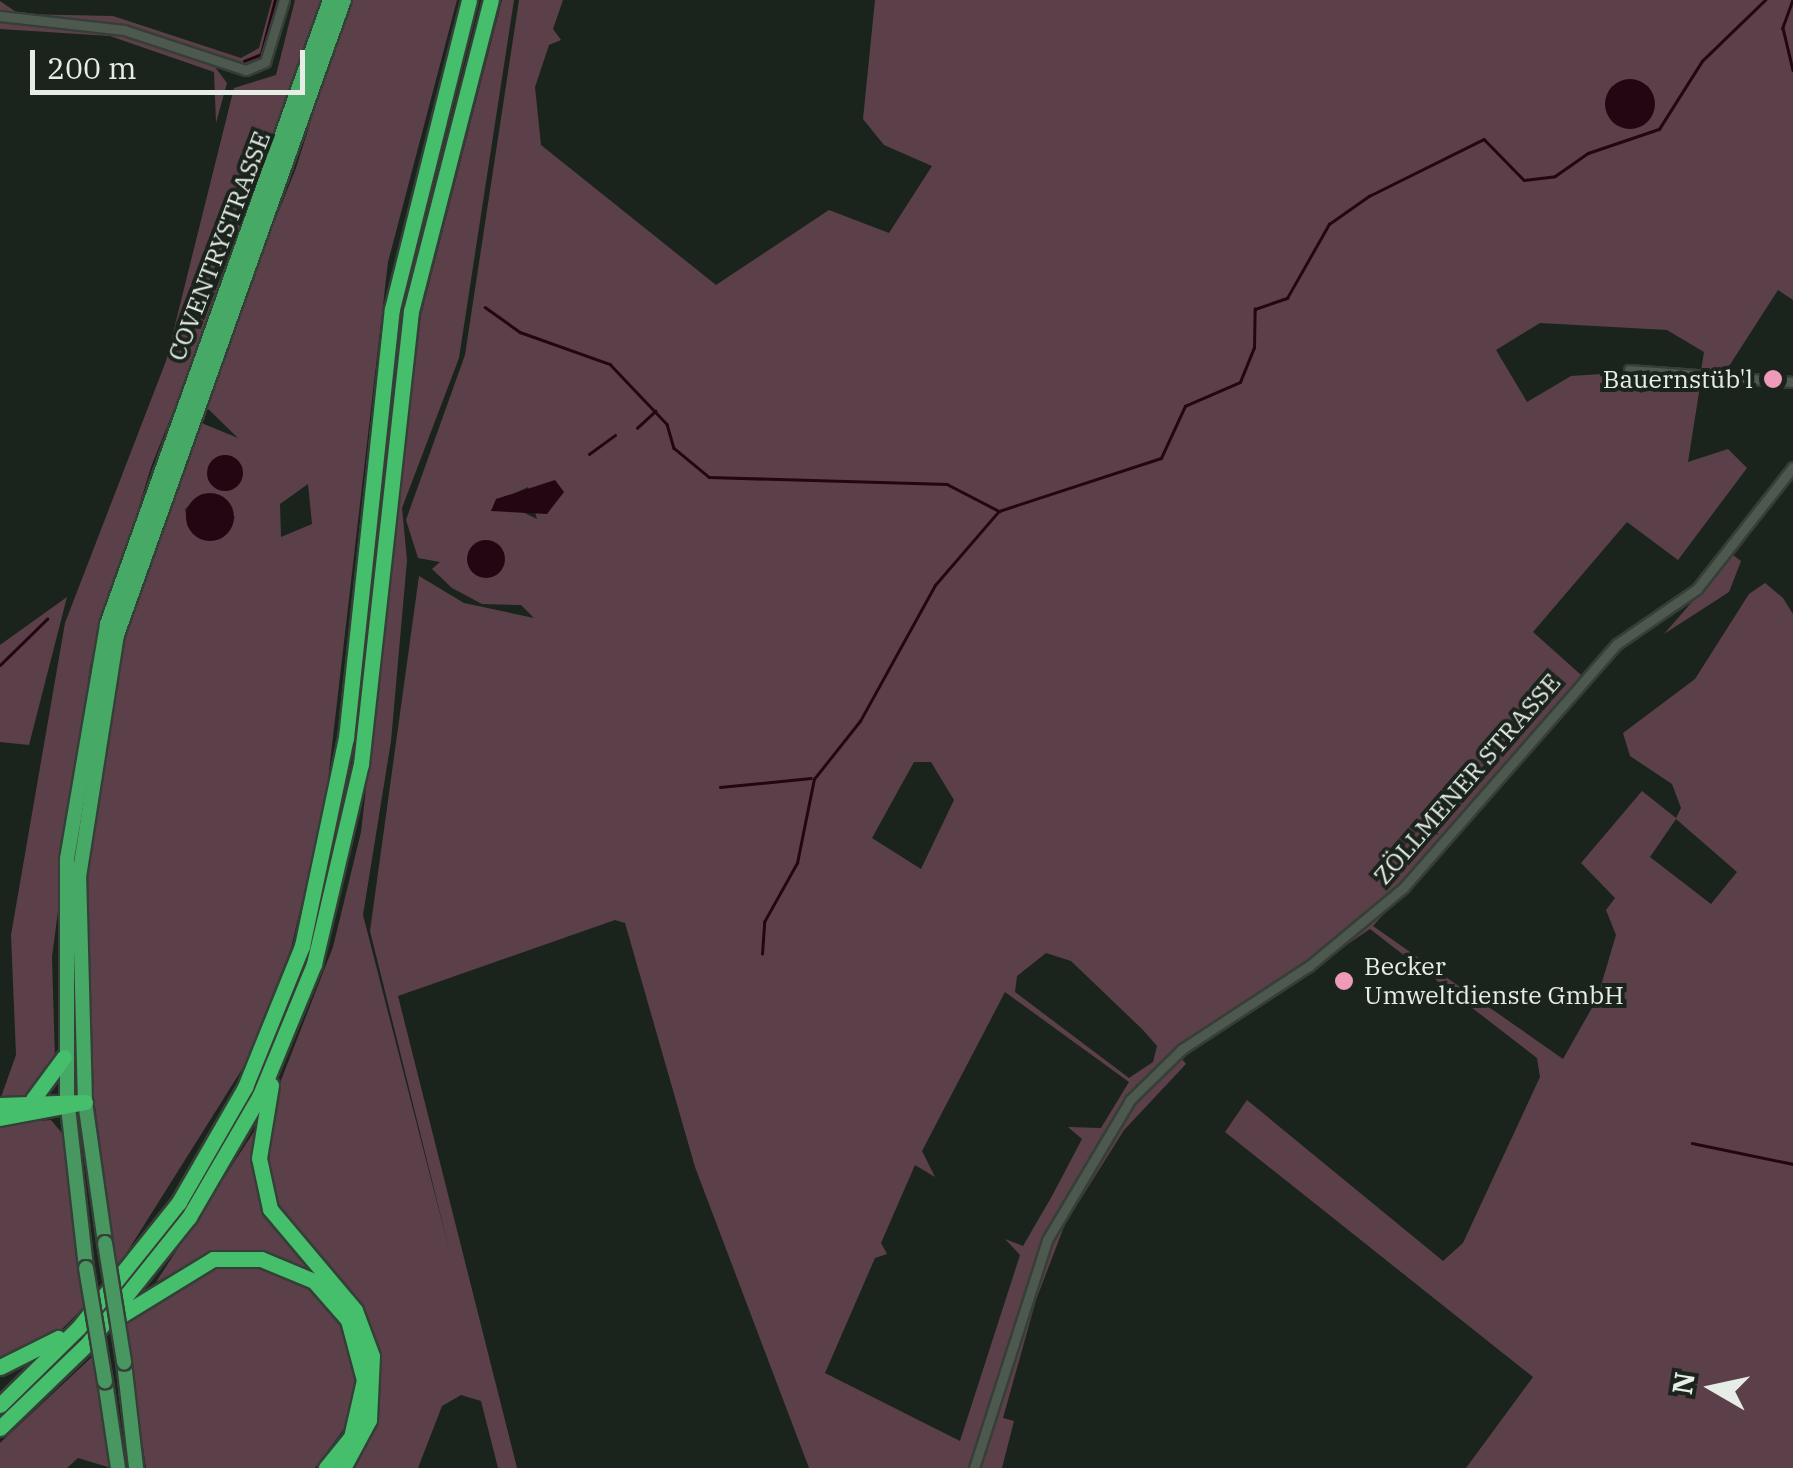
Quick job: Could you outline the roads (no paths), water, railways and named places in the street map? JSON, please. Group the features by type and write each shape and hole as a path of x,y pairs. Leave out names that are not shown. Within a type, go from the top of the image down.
{"highway":[{"name":"COVENTRYSTRASSE","path":"68,1104 64,1057 74,794 107,624 143,506 278,164 330,0"},
{"path":"0,1118 85,1102 78,878 117,635 344,0"},
{"path":"0,1405 79,1327 214,1144 275,1020 310,919 346,738 392,309 469,0"},
{"path":"343,1468 369,1420 372,1356 355,1310 287,1235 265,1195 260,1143 274,1066 350,832 405,346 440,170 490,0"},
{"path":"30,1101 52,1085 64,1057"},
{"path":"0,1428 104,1326 189,1218 274,1066"},
{"path":"0,1105 30,1101 68,1104"},
{"path":"104,1326 212,1259 248,1257 299,1272 338,1304 362,1362 356,1424 326,1468"},
{"path":"0,1366 79,1327"}],"main road":[{"path":"85,1102 136,1468"},
{"path":"68,1104 86,1268 118,1468"}],"street":[{"path":"0,16 124,30 246,70 265,62 284,0"},
{"path":"1629,370 1793,382"},
{"name":"ZÖLLMENER STRASSE","path":"974,1468 1041,1253 1130,1100 1193,1040 1318,960 1404,887 1606,655 1698,589 1793,467"}],"waterway":[{"path":"244,61 261,54 275,0"},
{"path":"485,307 520,332 610,364 667,424 674,448 709,477 947,484 999,511 1161,458 1185,406 1240,382 1254,348 1255,309 1287,298 1329,224 1369,196 1484,139 1524,180 1555,176 1588,153 1659,129 1702,61 1765,0"},
{"path":"1793,0 1783,28 1793,70"},
{"path":"637,428 655,411"},
{"path":"589,454 615,435"},
{"path":"762,954 764,922 797,863 814,779 860,721 935,585 998,512"},
{"path":"0,665 47,619"},
{"path":"720,787 811,778"},
{"path":"1692,1143 1793,1164"}],"place":[{"name":"Bauernstüb'l","path":"1773,379"},
{"name":"Becker Umweltdienste GmbH","path":"1344,981"}]}
